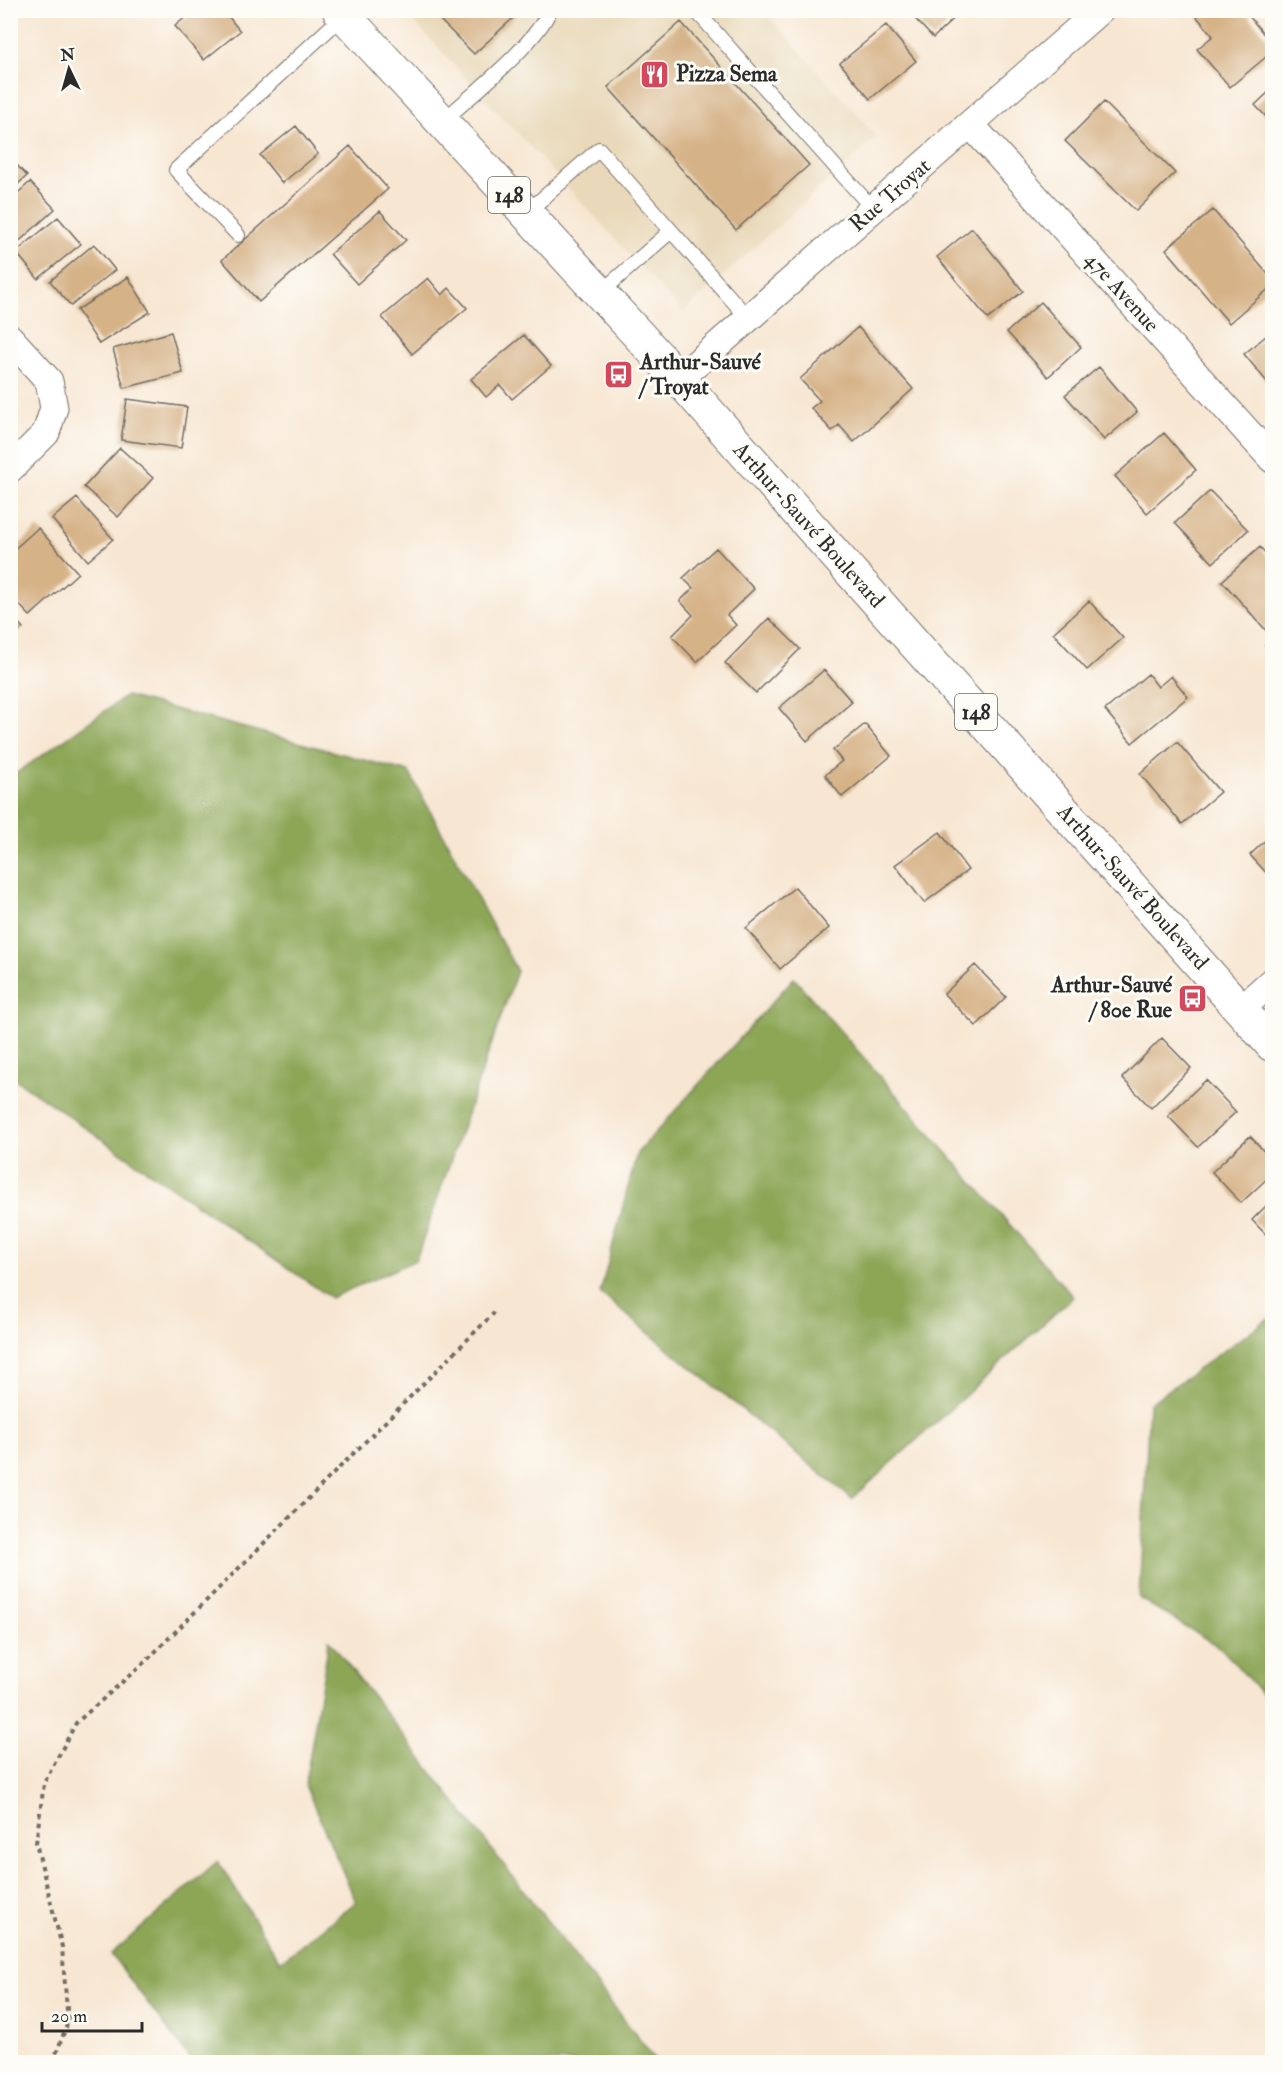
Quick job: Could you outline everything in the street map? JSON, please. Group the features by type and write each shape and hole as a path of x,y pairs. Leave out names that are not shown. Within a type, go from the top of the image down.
{"main road":[{"name":"Arthur-Sauvé Boulevard","path":"342,13 441,123 680,379 1272,1045"}],"street":[{"name":"Rue Troyat","path":"680,379 1100,10"},
{"name":"47e Avenue","path":"971,125 1272,459"},
{"path":"10,338 49,381 54,408 46,433 10,469"},
{"path":"1241,1009 1272,981"}],"lane":[{"path":"441,123 517,53 540,27 550,10"},
{"path":"238,236 176,170 342,13"},
{"path":"699,14 873,209"},
{"path":"525,213 599,149 748,318"},
{"path":"600,293 671,231"}],"path":[{"path":"54,2062 68,2022 62,1947 36,1843 44,1783 76,1723 147,1660 494,1313"}],"shaded area":[{"path":"404,11 764,11 877,137 683,312"}],"green space":[{"path":"126,696 409,772 517,971 416,1260 331,1298 11,1076 11,777"},
{"path":"794,978 1073,1297 852,1499 600,1293 637,1153"},
{"path":"1268,1319 1272,1323 1272,1705 1221,1648 1139,1598 1149,1404"},
{"path":"329,1640 657,2062 192,2062 111,1954 218,1861 280,1962 356,1902 305,1785"}],"building":[{"path":"194,10 223,10 240,31 204,60 175,26"},
{"path":"430,10 522,10 474,54"},
{"path":"907,10 963,10 933,38"},
{"path":"1205,10 1244,10 1272,44 1272,52 1230,87 1197,49 1213,36 1197,17"},
{"path":"681,22 809,165 736,230 608,87"},
{"path":"886,25 916,61 870,99 840,63"},
{"path":"1272,89 1272,123 1255,105"},
{"path":"1104,102 1175,173 1136,211 1065,141"},
{"path":"296,126 318,154 282,183 260,155"},
{"path":"350,146 388,189 259,302 222,260"},
{"path":"10,158 27,176 10,191"},
{"path":"30,182 55,209 13,247 10,245 10,200"},
{"path":"1213,210 1272,279 1272,286 1229,323 1166,249"},
{"path":"380,211 406,240 357,284 330,254"},
{"path":"58,217 81,244 38,279 16,252"},
{"path":"972,228 1023,291 988,319 937,257"},
{"path":"94,244 115,270 71,306 50,281"},
{"path":"128,277 150,312 99,344 77,310"},
{"path":"428,278 442,295 449,288 467,308 412,354 382,317"},
{"path":"1041,302 1081,347 1048,377 1007,332"},
{"path":"858,327 913,389 854,442 839,425 832,431 811,408 820,401 800,379"},
{"path":"1272,331 1272,388 1244,354"},
{"path":"171,332 183,373 124,388 113,349"},
{"path":"524,335 551,366 512,399 500,385 486,397 471,379"},
{"path":"1099,367 1137,412 1104,440 1065,395"},
{"path":"127,399 187,407 181,448 121,440"},
{"path":"1164,433 1196,470 1147,513 1115,476"},
{"path":"120,448 153,478 118,517 84,487"},
{"path":"1210,491 1248,530 1213,563 1175,523"},
{"path":"77,498 113,539 88,561 52,519"},
{"path":"38,528 78,573 30,616 10,595 10,553"},
{"path":"1260,547 1272,561 1272,637 1222,581"},
{"path":"716,548 754,589 727,615 736,625 697,662 672,636 693,615 680,601 693,588 683,578"},
{"path":"1089,601 1123,638 1087,670 1053,633"},
{"path":"10,614 23,628 10,638"},
{"path":"769,618 800,649 756,693 725,663"},
{"path":"1272,637 1272,653 1265,645"},
{"path":"824,670 852,702 807,741 779,708"},
{"path":"1148,674 1158,687 1171,676 1188,697 1132,743 1105,710"},
{"path":"865,724 891,756 842,797 825,775 842,761 833,750"},
{"path":"1177,742 1220,792 1182,824 1140,774"},
{"path":"940,832 968,870 924,903 895,865"},
{"path":"1272,834 1272,879 1250,855"},
{"path":"795,887 829,928 780,969 746,928"},
{"path":"975,965 1006,997 976,1026 944,994"},
{"path":"1162,1038 1191,1068 1151,1108 1122,1078"},
{"path":"1206,1080 1236,1112 1198,1147 1168,1116"},
{"path":"1250,1136 1272,1160 1272,1174 1241,1203 1212,1172"},
{"path":"1272,1200 1272,1241 1252,1220"}],"place":[{"name":"Pizza Sema","path":"655,74"},
{"name":"Arthur-Sauvé / Troyat","path":"619,375"},
{"name":"Arthur-Sauvé / 80e Rue","path":"1193,998"}]}
